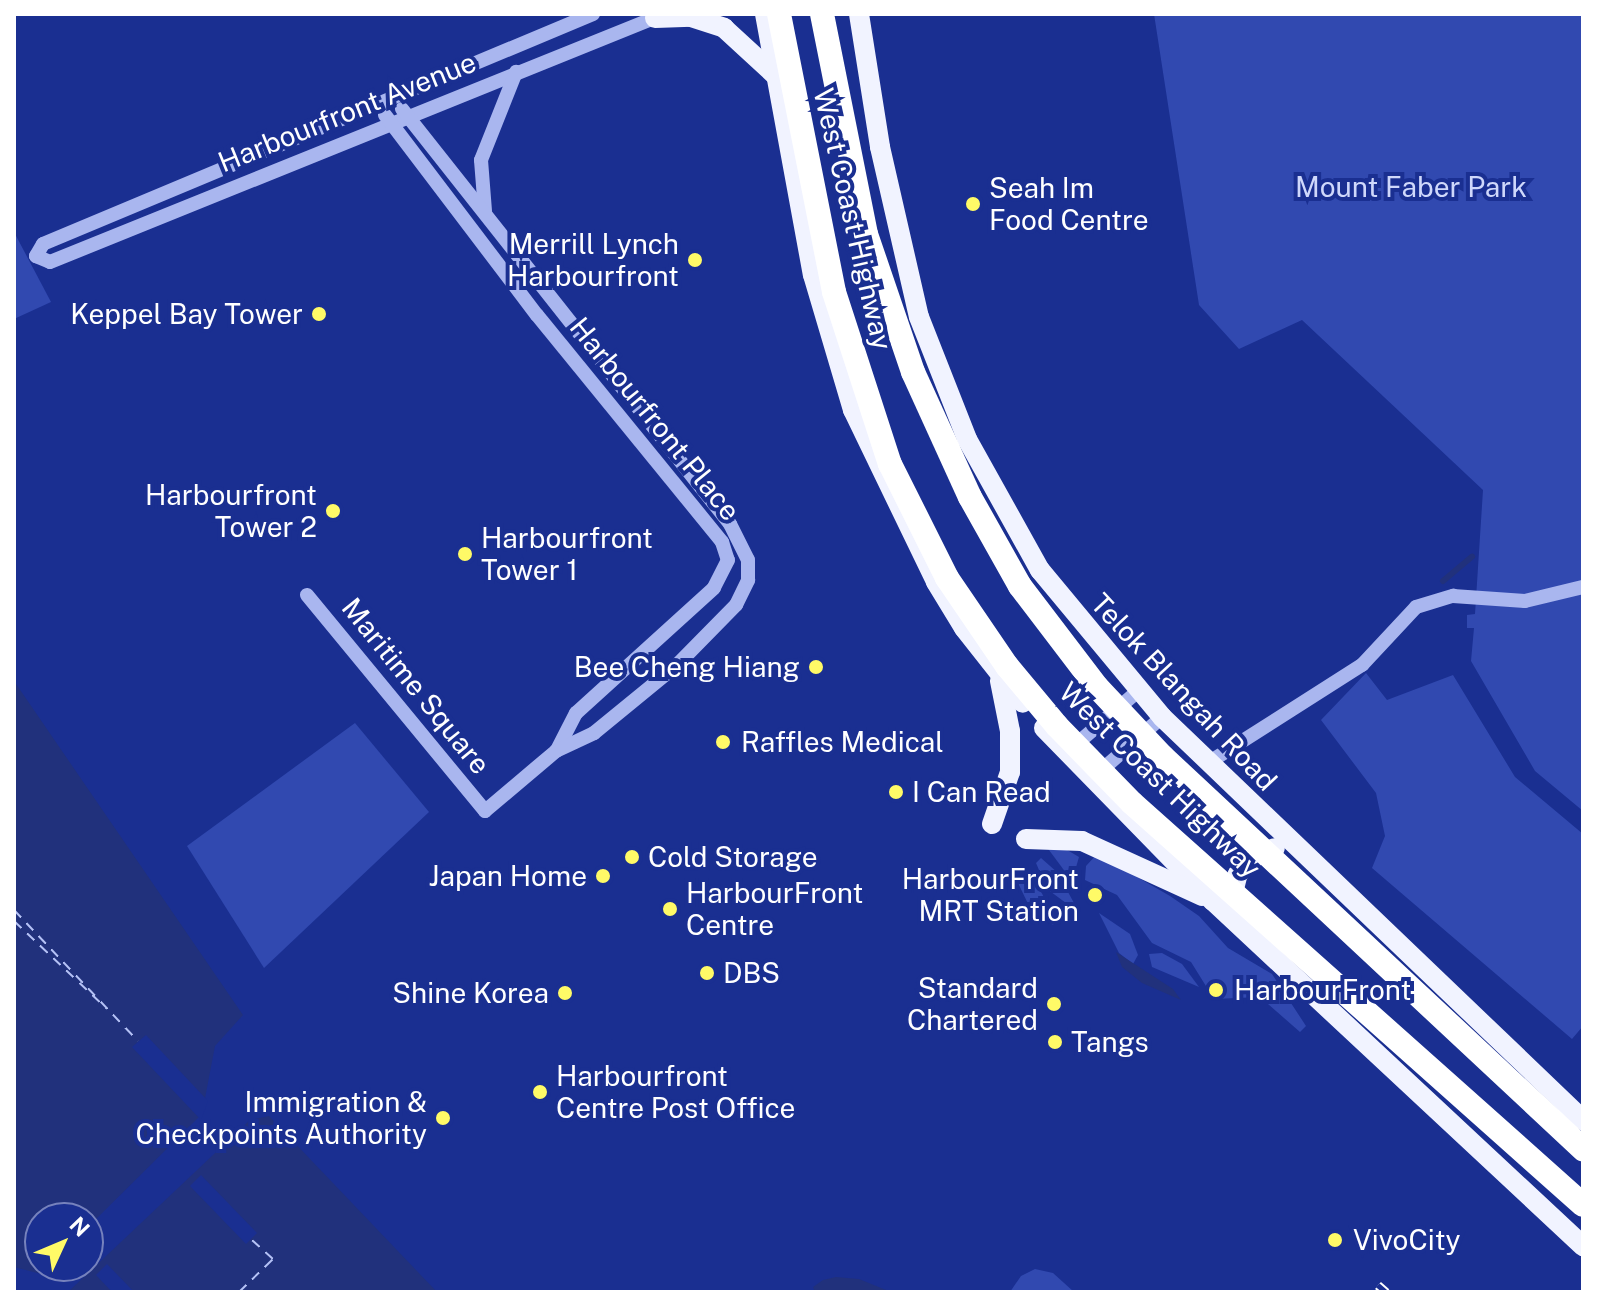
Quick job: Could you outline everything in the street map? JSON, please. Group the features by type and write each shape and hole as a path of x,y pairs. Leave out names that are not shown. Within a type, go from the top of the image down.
{"highway":[{"name":"West Coast Highway","path":"779,14 807,171 858,378 899,485 964,604 1017,678 1132,803 1583,1205"},
{"name":"West Coast Highway","path":"822,14 866,234 913,372 970,497 1020,586 1097,687 1163,757 1583,1149"}],"main road":[{"path":"765,14 813,275 853,410 911,538 964,628 999,676 1066,753 1213,901 1583,1246"},
{"name":"Telok Blangah Road","path":"859,14 880,147 919,317 943,386 989,485 1040,570 1162,717 1300,854 1583,1120"},
{"path":"660,16 691,17 724,28 759,55 776,77"},
{"path":"992,824 1010,772 1010,731 999,676"},
{"path":"1026,839 1082,841 1213,901"},
{"path":"1234,921 1232,886 1247,864 1271,847 1300,854"}],"street":[{"name":"Harbourfront Avenue","path":"593,14 43,244 36,256 50,262 407,114 660,16"},
{"path":"485,211 481,160 516,72"},
{"name":"Harbourfront Place","path":"395,99 730,524 748,560 743,594 717,625 606,724 556,751 485,811"},
{"name":"Harbourfront Place","path":"379,106 537,315 722,542 728,560 714,588 576,713 556,751"},
{"path":"220,171 228,188"},
{"path":"1208,763 1362,665 1416,607 1453,596 1525,601 1583,587"},
{"name":"Maritime Square","path":"307,595 485,811"},
{"path":"1066,753 1138,691"},
{"path":"1091,779 1162,717"}],"green space":[{"name":"Mount Faber Park","path":"1154,14 1583,14 1583,811 1535,771 1471,661 1474,628 1467,628 1467,615 1475,614 1483,490 1302,320 1239,349 1199,305"},
{"path":"14,232 51,302 14,319"},
{"path":"1366,673 1387,700 1453,675 1515,777 1583,834 1583,1026 1572,1039 1372,868 1385,836 1376,793 1321,720"},
{"path":"355,723 429,812 264,968 187,846"},
{"path":"1052,841 1079,857 1072,881 1046,846"},
{"path":"1097,854 1170,896 1199,916 1228,948 1272,974 1306,1026 1300,1032 1260,997 1214,999 1191,962 1152,943 1117,895 1085,880 1086,866"},
{"path":"1041,858 1058,873 1054,875 1062,881 1074,903 1070,906 1047,889 1036,863"},
{"path":"1022,877 1038,886 1057,922 1053,925 1032,912 1018,883"},
{"path":"1099,913 1130,934 1138,955 1133,964 1119,953"},
{"path":"1162,953 1182,964 1199,987 1152,967 1149,954"},
{"path":"1035,1269 1053,1273 1074,1292 1010,1292 1021,1276"}],"shaded area":[{"path":"14,681 243,1015 215,1046 202,1114 104,1211 104,1202 24,1202 24,1270 14,1267"},
{"path":"1116,952 1173,989 1181,1000 1142,983 1122,967"},
{"path":"269,1116 437,1292 68,1292 79,1282 104,1282 104,1258 250,1120"},
{"path":"836,1277 859,1279 891,1292 815,1292 813,1287 823,1280"}],"pier":[{"path":"146,1035 208,1101 201,1120 132,1047"},
{"path":"201,1175 257,1233 246,1244 190,1186"},
{"path":"107,1264 134,1292 112,1292 103,1282"}],"waterway":[{"path":"1443,581 1472,557"}],"ferry route":[{"path":"14,910 138,1041"},
{"path":"14,921 106,1008"},
{"path":"239,1292 273,1259 251,1239"}],"railway":[{"path":"1378,1285 1386,1292"}],"place":[{"name":"Seah Im Food Centre","path":"973,204"},
{"name":"Merrill Lynch Harbourfront","path":"695,260"},
{"name":"Keppel Bay Tower","path":"319,314"},
{"name":"Harbourfront Tower 2","path":"333,511"},
{"name":"Harbourfront Tower 1","path":"465,554"},
{"name":"Bee Cheng Hiang","path":"816,667"},
{"name":"Raffles Medical","path":"723,742"},
{"name":"I Can Read","path":"896,792"},
{"name":"Cold Storage","path":"632,857"},
{"name":"Japan Home","path":"603,876"},
{"name":"HarbourFront MRT Station","path":"1095,895"},
{"name":"HarbourFront Centre","path":"670,909"},
{"name":"DBS","path":"707,973"},
{"name":"HarbourFront","path":"1216,990"},
{"name":"Shine Korea","path":"565,993"},
{"name":"Standard Chartered","path":"1054,1004"},
{"name":"Tangs","path":"1055,1042"},
{"name":"Harbourfront Centre Post Office","path":"540,1092"},
{"name":"Immigration & Checkpoints Authority","path":"443,1118"},
{"name":"VivoCity","path":"1335,1240"}]}
